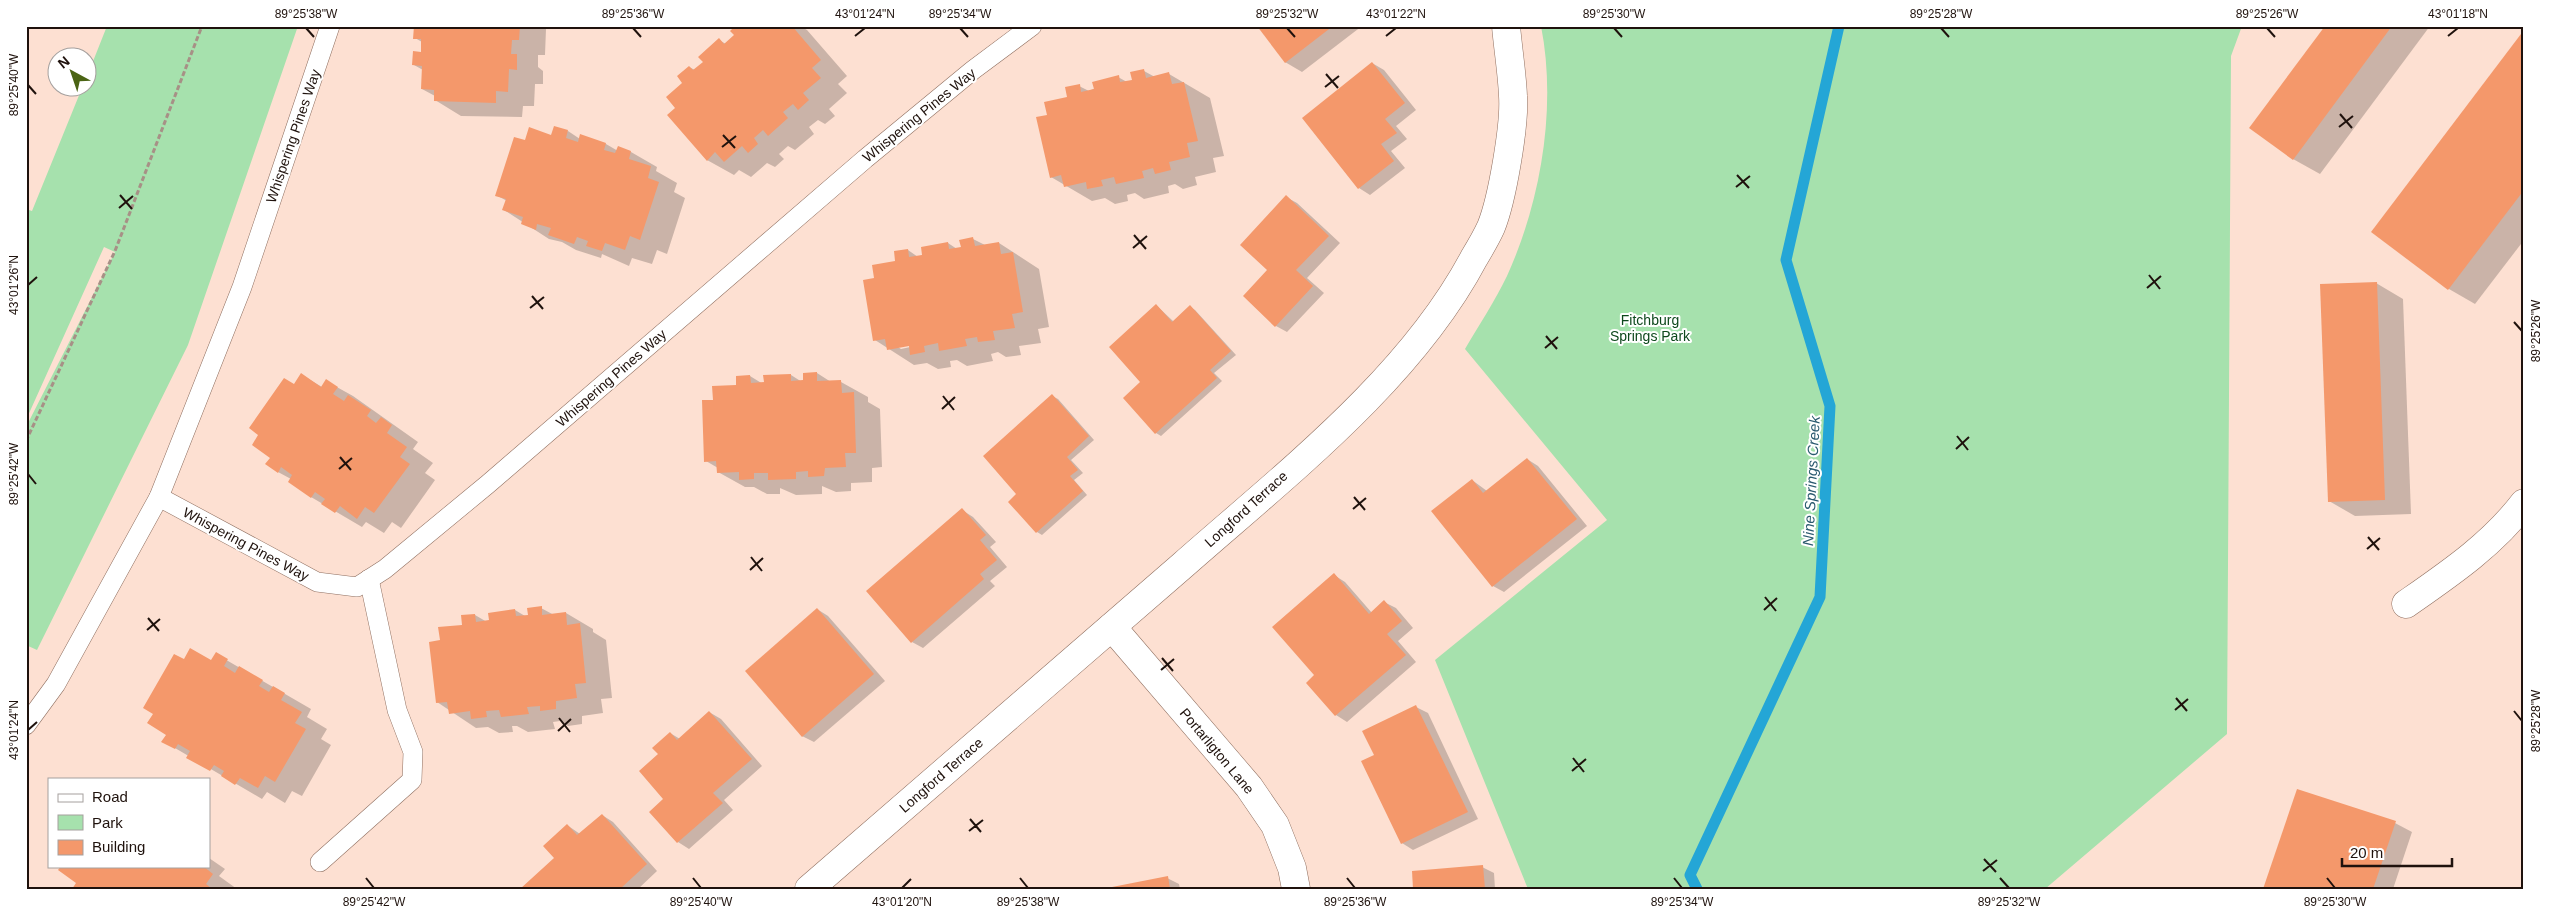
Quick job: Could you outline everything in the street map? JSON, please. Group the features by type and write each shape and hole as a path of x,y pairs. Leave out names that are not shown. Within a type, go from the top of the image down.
{"street":[{"name":"Longford Terrace","path":"809,889 1112,627 1338,427 1378,387 1446,305 1491,226 1505,169 1514,98 1506,26"},
{"path":"2406,604 2458,568 2506,527 2524,503"},
{"name":"Portarligton Lane","path":"1112,627 1249,787 1275,825 1292,868 1296,889"}],"lane":[{"name":"Whispering Pines Way","path":"26,725 56,684 159,497 242,287 330,26"},
{"name":"Whispering Pines Way","path":"159,497 317,582 357,586 385,569 488,484 865,159 973,70 1032,26"},
{"path":"320,862 412,780 413,752 397,710 369,579"}],"path":[{"path":"26,440 115,251 202,26"}],"green space":[{"path":"107,26 298,26 188,345 37,650 26,645 26,427 115,252 104,247 26,420 26,209 32,211 78,98 98,98 98,49"},
{"name":"Fitchburg Springs Park","path":"1541,26 2242,26 2231,56 2227,734 2045,889 1528,889 1435,660 1607,520 1465,349 1507,276 1529,217 1537,185 1543,153 1547,89 1546,57"}],"building":[{"path":"414,26 520,26 519,40 512,40 511,54 517,54 517,70 509,69 508,92 496,91 496,103 434,101 434,90 421,89 422,66 412,65 413,51 421,52 421,39 413,39"},
{"path":"735,26 792,26 821,60 812,68 821,78 803,93 809,100 798,110 793,104 783,112 788,118 768,136 763,130 754,138 758,144 748,153 742,146 724,162 715,152 707,161 667,115 675,108 666,97 682,83 677,76 689,66 693,70 703,62 698,57 719,38 724,44 734,35 730,31"},
{"path":"1257,26 1333,26 1285,63"},
{"path":"2325,26 2392,26 2293,160 2249,128"},
{"path":"2524,30 2524,190 2448,290 2371,232"},
{"path":"1372,62 1405,103 1385,119 1397,133 1381,144 1394,161 1358,189 1302,118"},
{"path":"1144,69 1146,78 1169,72 1172,84 1184,82 1198,141 1187,143 1190,157 1169,162 1171,170 1155,174 1153,168 1142,171 1144,178 1116,184 1114,177 1101,180 1103,186 1087,189 1086,182 1064,187 1061,175 1050,178 1036,117 1047,115 1044,102 1067,97 1065,87 1080,84 1081,92 1094,89 1092,82 1119,75 1120,82 1132,80 1130,72"},
{"path":"554,126 568,130 566,138 578,142 580,134 606,143 604,150 615,153 618,146 631,151 629,159 651,166 648,178 659,182 640,240 630,236 625,250 605,243 602,251 586,246 588,241 577,237 574,244 548,235 551,228 537,224 536,230 521,224 523,217 502,210 506,199 495,196 514,137 525,140 529,127 551,135"},
{"path":"1286,195 1329,236 1296,270 1313,286 1275,327 1243,296 1267,270 1240,245"},
{"path":"973,237 975,246 999,242 1001,254 1013,252 1023,312 1012,314 1015,328 993,331 995,340 978,342 977,337 965,339 967,346 939,351 938,343 924,346 925,352 910,355 909,346 887,350 885,339 873,341 863,280 874,278 872,265 895,261 894,251 908,249 909,257 922,255 921,247 948,242 949,249 961,247 959,240"},
{"path":"2377,282 2385,500 2328,502 2320,284"},
{"path":"1156,304 1172,322 1190,305 1231,351 1210,370 1217,378 1155,434 1123,398 1140,382 1109,347"},
{"path":"817,372 817,381 841,380 842,393 854,392 856,453 845,453 846,467 825,468 824,476 808,477 808,471 796,472 796,479 768,480 768,473 754,473 754,479 739,480 739,472 717,473 716,461 704,462 702,400 713,400 712,386 736,385 736,376 750,375 751,383 764,382 763,375 791,374 791,381 803,380 803,373"},
{"path":"301,373 321,387 326,379 338,387 333,394 344,401 348,395 371,410 367,416 376,423 381,417 392,425 387,433 407,447 400,457 410,464 374,513 365,507 357,519 340,506 335,513 321,504 325,499 315,492 311,498 288,482 292,475 281,467 278,473 265,464 270,458 252,445 258,435 249,428 284,378 294,384"},
{"path":"1052,394 1089,436 1067,457 1078,470 1070,476 1083,491 1036,533 1008,502 1016,494 983,456"},
{"path":"1527,458 1577,519 1492,587 1431,511 1472,479 1483,493"},
{"path":"962,508 986,535 980,540 997,560 980,574 984,579 911,643 866,591"},
{"path":"1334,573 1369,614 1384,600 1402,621 1387,634 1406,655 1335,716 1306,683 1314,675 1272,627"},
{"path":"542,606 542,615 566,612 567,625 580,623 586,683 575,684 577,698 556,701 556,709 540,711 540,706 527,707 529,714 501,717 499,710 486,711 487,717 471,719 470,711 449,714 447,702 436,703 429,642 440,640 438,627 462,625 461,615 475,614 476,622 489,620 488,613 515,609 516,616 528,615 527,608"},
{"path":"817,608 874,674 802,737 745,671"},
{"path":"190,648 211,660 216,652 228,659 224,666 235,673 239,666 263,680 259,686 269,692 273,686 285,693 281,700 302,712 295,723 306,729 275,782 265,776 258,788 240,778 235,785 221,776 224,771 214,765 210,771 186,758 190,751 178,744 175,749 161,742 166,735 147,723 153,714 143,708 174,654 184,659"},
{"path":"1416,705 1468,812 1401,844 1361,761 1374,755 1362,731"},
{"path":"709,711 752,759 713,793 723,803 677,843 649,812 663,799 639,771 658,754 652,748 670,732 677,740"},
{"path":"2297,789 2396,821 2373,889 2263,889"},
{"path":"602,814 647,864 620,889 520,889 554,858 543,846 567,824 577,835"},
{"path":"1483,865 1485,889 1413,889 1412,871"},
{"path":"60,868 206,868 213,874 206,884 212,889 72,889 76,883 58,870"},
{"path":"1168,876 1170,889 1107,889 1107,888"}],"waterway":[{"name":"Nine Springs Creek","path":"1697,889 1690,875 1820,597 1830,406 1786,260 1839,26"}]}
